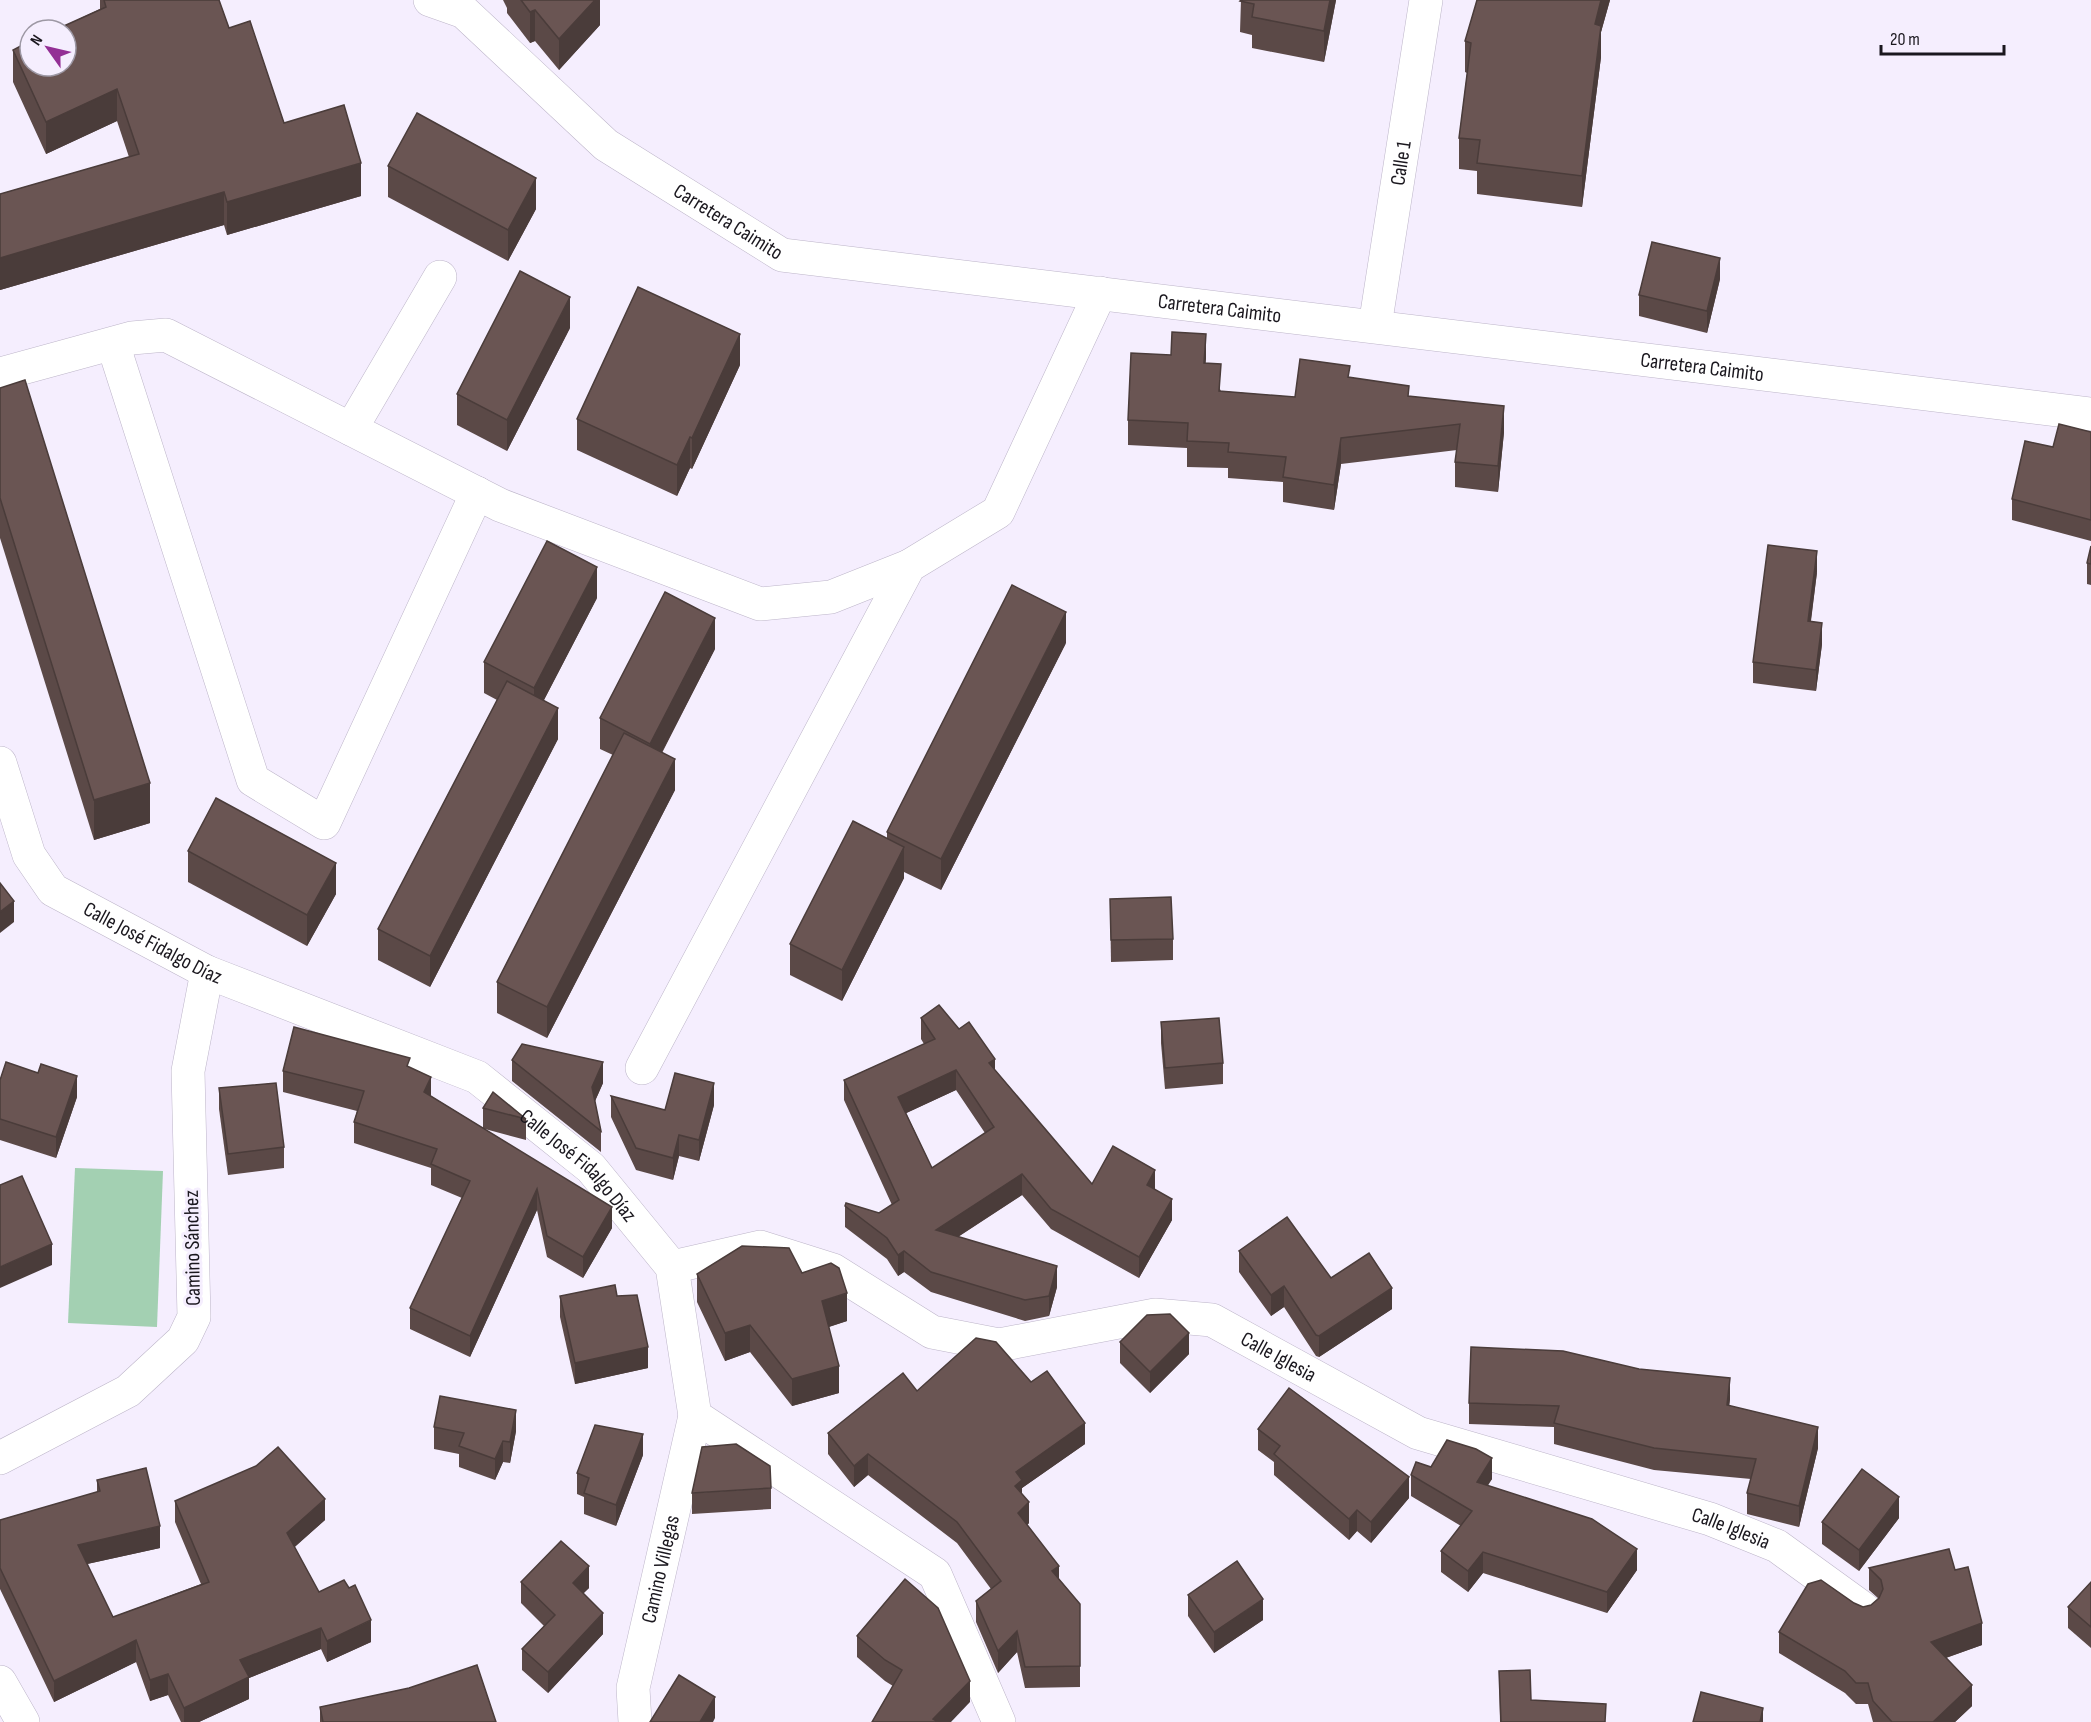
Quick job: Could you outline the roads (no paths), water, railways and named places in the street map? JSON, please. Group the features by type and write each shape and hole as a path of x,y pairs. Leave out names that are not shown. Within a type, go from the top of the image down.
{"street":[{"name":"Carretera Caimito","path":"430,0 460,6 606,145 782,255 2091,414"},
{"name":"Calle 1","path":"1375,326 1426,0"},
{"path":"351,429 440,277"},
{"path":"0,374 132,338 166,335 500,505 760,604 831,597 909,566 998,512 1100,293"},
{"path":"113,344 253,780 324,824 477,493"},
{"path":"642,1068 909,566"},
{"name":"Calle José Fidalgo Díaz","path":"0,763 29,855 53,890 207,972 477,1077 591,1168 672,1267"},
{"name":"Camino Sánchez","path":"0,1458 128,1391 183,1340 194,1317 188,1071 207,972"},
{"name":"Calle Iglesia","path":"672,1267 760,1247 832,1270 932,1332 999,1345 1155,1315 1212,1320 1418,1433 1710,1519 1777,1546 1864,1609"},
{"path":"672,1267 695,1416 935,1574 999,1722"},
{"name":"Camino Villegas","path":"635,1722 633,1688 695,1416"},
{"path":"0,1682 23,1722"}]}
